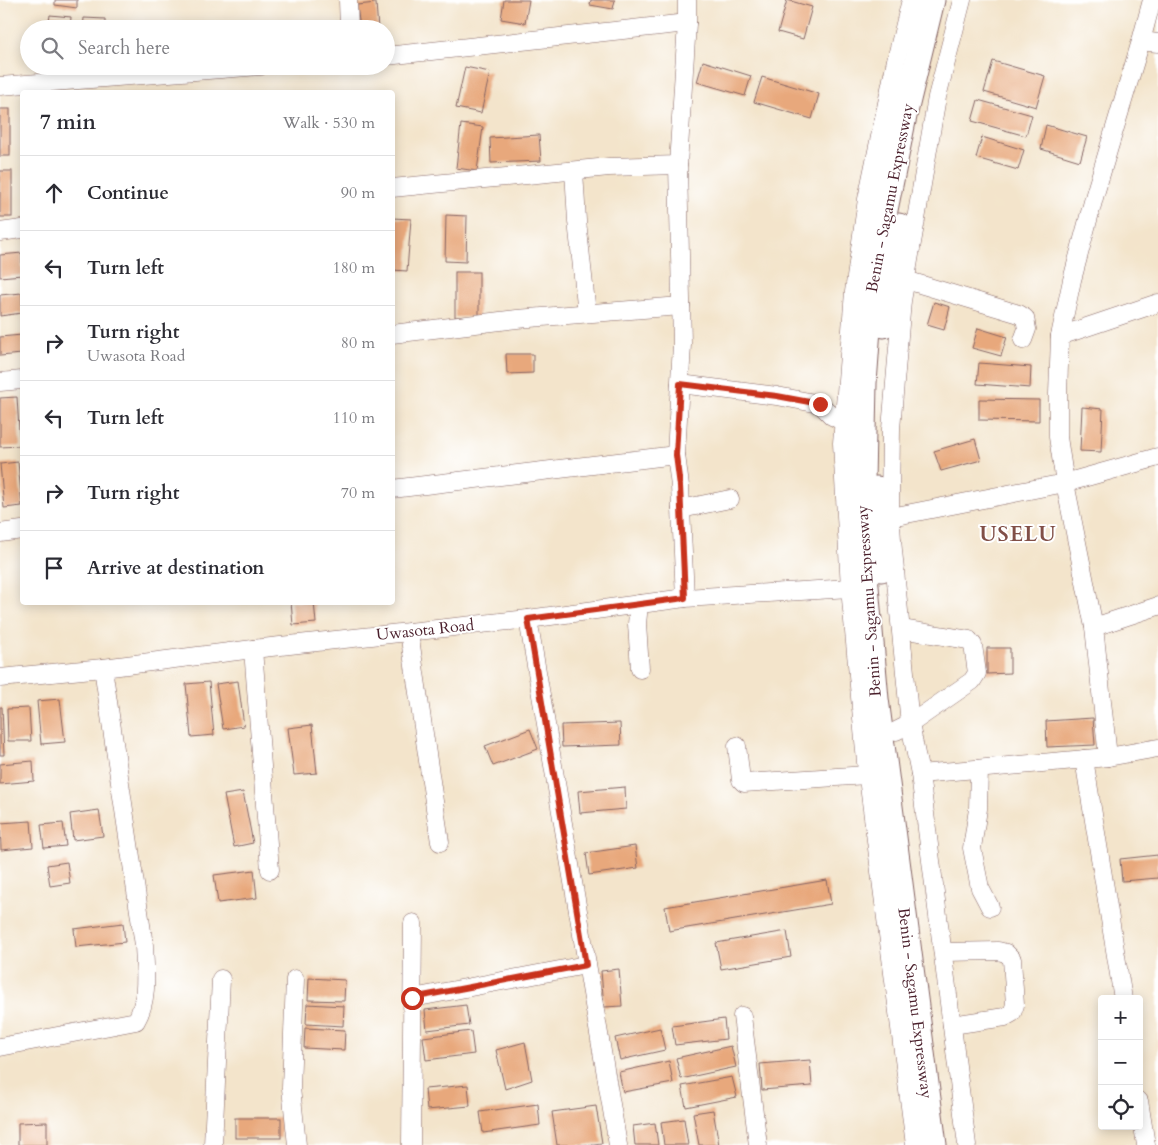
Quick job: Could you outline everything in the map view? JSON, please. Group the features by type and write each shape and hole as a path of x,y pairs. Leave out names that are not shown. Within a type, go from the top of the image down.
{"highway":[{"name":"Benin - Sagamu Expressway","path":"932,0 904,116 872,274 864,383 861,530 876,698 934,1145"},
{"path":"947,0 904,192 882,340 877,401 877,471 884,622 903,728 950,1145"}],"street":[{"path":"348,0 349,20"},
{"path":"685,598 681,509 676,455 682,344 678,164 687,0"},
{"path":"911,0 896,60 867,198 854,292 842,443 850,588 867,775 915,1145"},
{"path":"962,0 937,97 902,300 891,429 890,517 901,629 903,728 920,774 967,1145"},
{"path":"1108,757 1094,627 1065,483 1058,437 1060,336 1072,280 1095,194 1150,42 1152,0"},
{"path":"395,55 687,23"},
{"path":"0,86 143,75"},
{"path":"395,188 609,167 678,164"},
{"path":"574,171 577,221 587,313"},
{"path":"0,232 20,229"},
{"path":"906,280 1019,314 1025,318 1027,328 1023,340"},
{"path":"1060,336 1158,304"},
{"path":"395,334 517,319 681,306"},
{"path":"0,382 20,380"},
{"path":"680,384 777,396 820,404 832,416 844,422"},
{"path":"395,489 676,455"},
{"path":"890,517 1065,483 1158,457"},
{"path":"681,509 730,499"},
{"path":"0,533 20,530"},
{"name":"Uwasota Road","path":"0,678 104,668 252,649 528,619 685,598 850,588"},
{"path":"640,604 637,624 640,669"},
{"path":"1094,627 1158,606"},
{"path":"528,619 618,1145"},
{"path":"901,629 968,640 973,645 977,673 972,681 903,728"},
{"path":"409,632 440,842"},
{"path":"252,649 270,870"},
{"path":"0,1047 136,1021 140,1014 145,985 144,945 104,668"},
{"path":"737,746 741,780 744,783 867,775"},
{"path":"920,774 1108,757 1158,748"},
{"path":"1084,759 1122,995"},
{"path":"979,769 978,809 972,848 980,888 990,907"},
{"path":"411,1145 413,923"},
{"path":"943,952 998,951 1006,953 1012,959 1015,1005 1012,1013 1005,1017 952,1025"},
{"path":"412,998 586,965"},
{"path":"214,1145 221,978"},
{"path":"295,979 291,1088 297,1145"},
{"path":"742,1016 758,1145"},
{"path":"1143,1126 1146,1145"}],"building":[{"path":"55,0 77,0 77,8 55,5"},
{"path":"504,0 529,0 525,23 501,19"},
{"path":"591,0 615,0 613,9 590,5"},
{"path":"787,0 812,7 803,39 778,32"},
{"path":"376,3 377,20 359,20 357,5"},
{"path":"50,15 71,17 71,20 49,20"},
{"path":"84,18 105,19 105,20 84,20"},
{"path":"703,61 751,76 745,96 697,82"},
{"path":"993,61 1045,76 1036,107 984,92"},
{"path":"465,67 490,72 481,113 456,108"},
{"path":"762,77 819,94 812,119 754,102"},
{"path":"978,100 1032,115 1026,136 972,121"},
{"path":"0,109 10,109 10,156 0,156"},
{"path":"461,124 483,127 477,171 456,168"},
{"path":"1046,125 1087,137 1080,161 1041,149"},
{"path":"539,135 541,161 491,163 490,138"},
{"path":"982,137 1024,150 1018,170 976,158"},
{"path":"0,171 12,171 12,217 0,217"},
{"path":"446,215 467,216 466,262 445,261"},
{"path":"395,218 411,219 407,271 395,270"},
{"path":"20,253 20,275 0,277 0,255"},
{"path":"455,272 479,272 479,317 455,317"},
{"path":"20,293 20,313 0,316 0,295"},
{"path":"934,302 950,307 944,330 927,325"},
{"path":"978,328 1007,337 1001,356 972,348"},
{"path":"20,335 20,354 0,356 0,337"},
{"path":"506,354 533,354 533,373 507,374"},
{"path":"979,363 1031,367 1030,388 977,384"},
{"path":"17,397 20,446 0,447 0,398"},
{"path":"979,399 1039,400 1039,421 979,420"},
{"path":"1082,407 1103,409 1101,452 1080,451"},
{"path":"975,439 981,460 941,471 934,451"},
{"path":"18,462 20,506 4,508 0,464"},
{"path":"291,605 314,605 316,623 293,625"},
{"path":"987,648 1010,648 1010,673 987,674"},
{"path":"238,681 244,726 223,729 216,684"},
{"path":"209,682 214,735 191,737 186,684"},
{"path":"60,699 65,742 41,744 37,701"},
{"path":"0,707 2,707 4,755 0,755"},
{"path":"29,708 31,741 8,741 7,709"},
{"path":"1093,718 1095,745 1047,747 1046,721"},
{"path":"620,723 621,745 562,747 561,725"},
{"path":"312,725 317,773 294,775 288,728"},
{"path":"530,729 538,749 493,766 485,746"},
{"path":"33,761 34,781 0,784 0,764"},
{"path":"625,787 626,809 580,813 578,791"},
{"path":"243,792 253,843 234,847 224,795"},
{"path":"99,810 103,836 73,840 70,814"},
{"path":"31,821 33,847 1,850 0,823"},
{"path":"63,823 66,846 44,848 41,825"},
{"path":"635,846 638,868 589,875 586,853"},
{"path":"1158,855 1158,878 1122,881 1120,859"},
{"path":"67,862 70,883 50,886 47,865"},
{"path":"254,870 257,898 218,903 214,875"},
{"path":"827,880 831,904 669,931 665,907"},
{"path":"123,923 125,942 76,947 74,929"},
{"path":"787,931 791,957 721,969 716,943"},
{"path":"619,969 622,1006 604,1007 601,971"},
{"path":"309,978 345,980 344,1001 308,1000"},
{"path":"307,1004 344,1006 343,1026 306,1024"},
{"path":"466,1005 469,1025 427,1030 425,1010"},
{"path":"724,1019 726,1039 675,1045 672,1026"},
{"path":"305,1028 345,1030 344,1050 304,1048"},
{"path":"660,1028 665,1050 620,1060 615,1038"},
{"path":"471,1031 474,1054 426,1060 423,1037"},
{"path":"525,1042 532,1080 505,1089 496,1050"},
{"path":"731,1046 736,1067 681,1079 676,1058"},
{"path":"810,1060 812,1086 762,1090 760,1064"},
{"path":"669,1061 673,1083 623,1092 619,1072"},
{"path":"732,1077 737,1097 686,1107 682,1086"},
{"path":"468,1085 470,1106 427,1110 425,1089"},
{"path":"538,1104 540,1125 483,1133 480,1112"},
{"path":"596,1106 602,1143 557,1145 552,1112"},
{"path":"713,1110 719,1145 699,1145 693,1113"},
{"path":"235,1118 281,1118 281,1138 235,1138"},
{"path":"684,1119 688,1145 664,1145 661,1122"},
{"path":"47,1122 47,1145 18,1145 18,1123"},
{"path":"655,1123 658,1145 635,1145 633,1126"}],"district":[{"name":"USELU","path":"1018,534"}],"route":[{"path":"412,998 586,965 528,619 685,598 680,486 676,455 680,384 777,396 820,404"}]}
